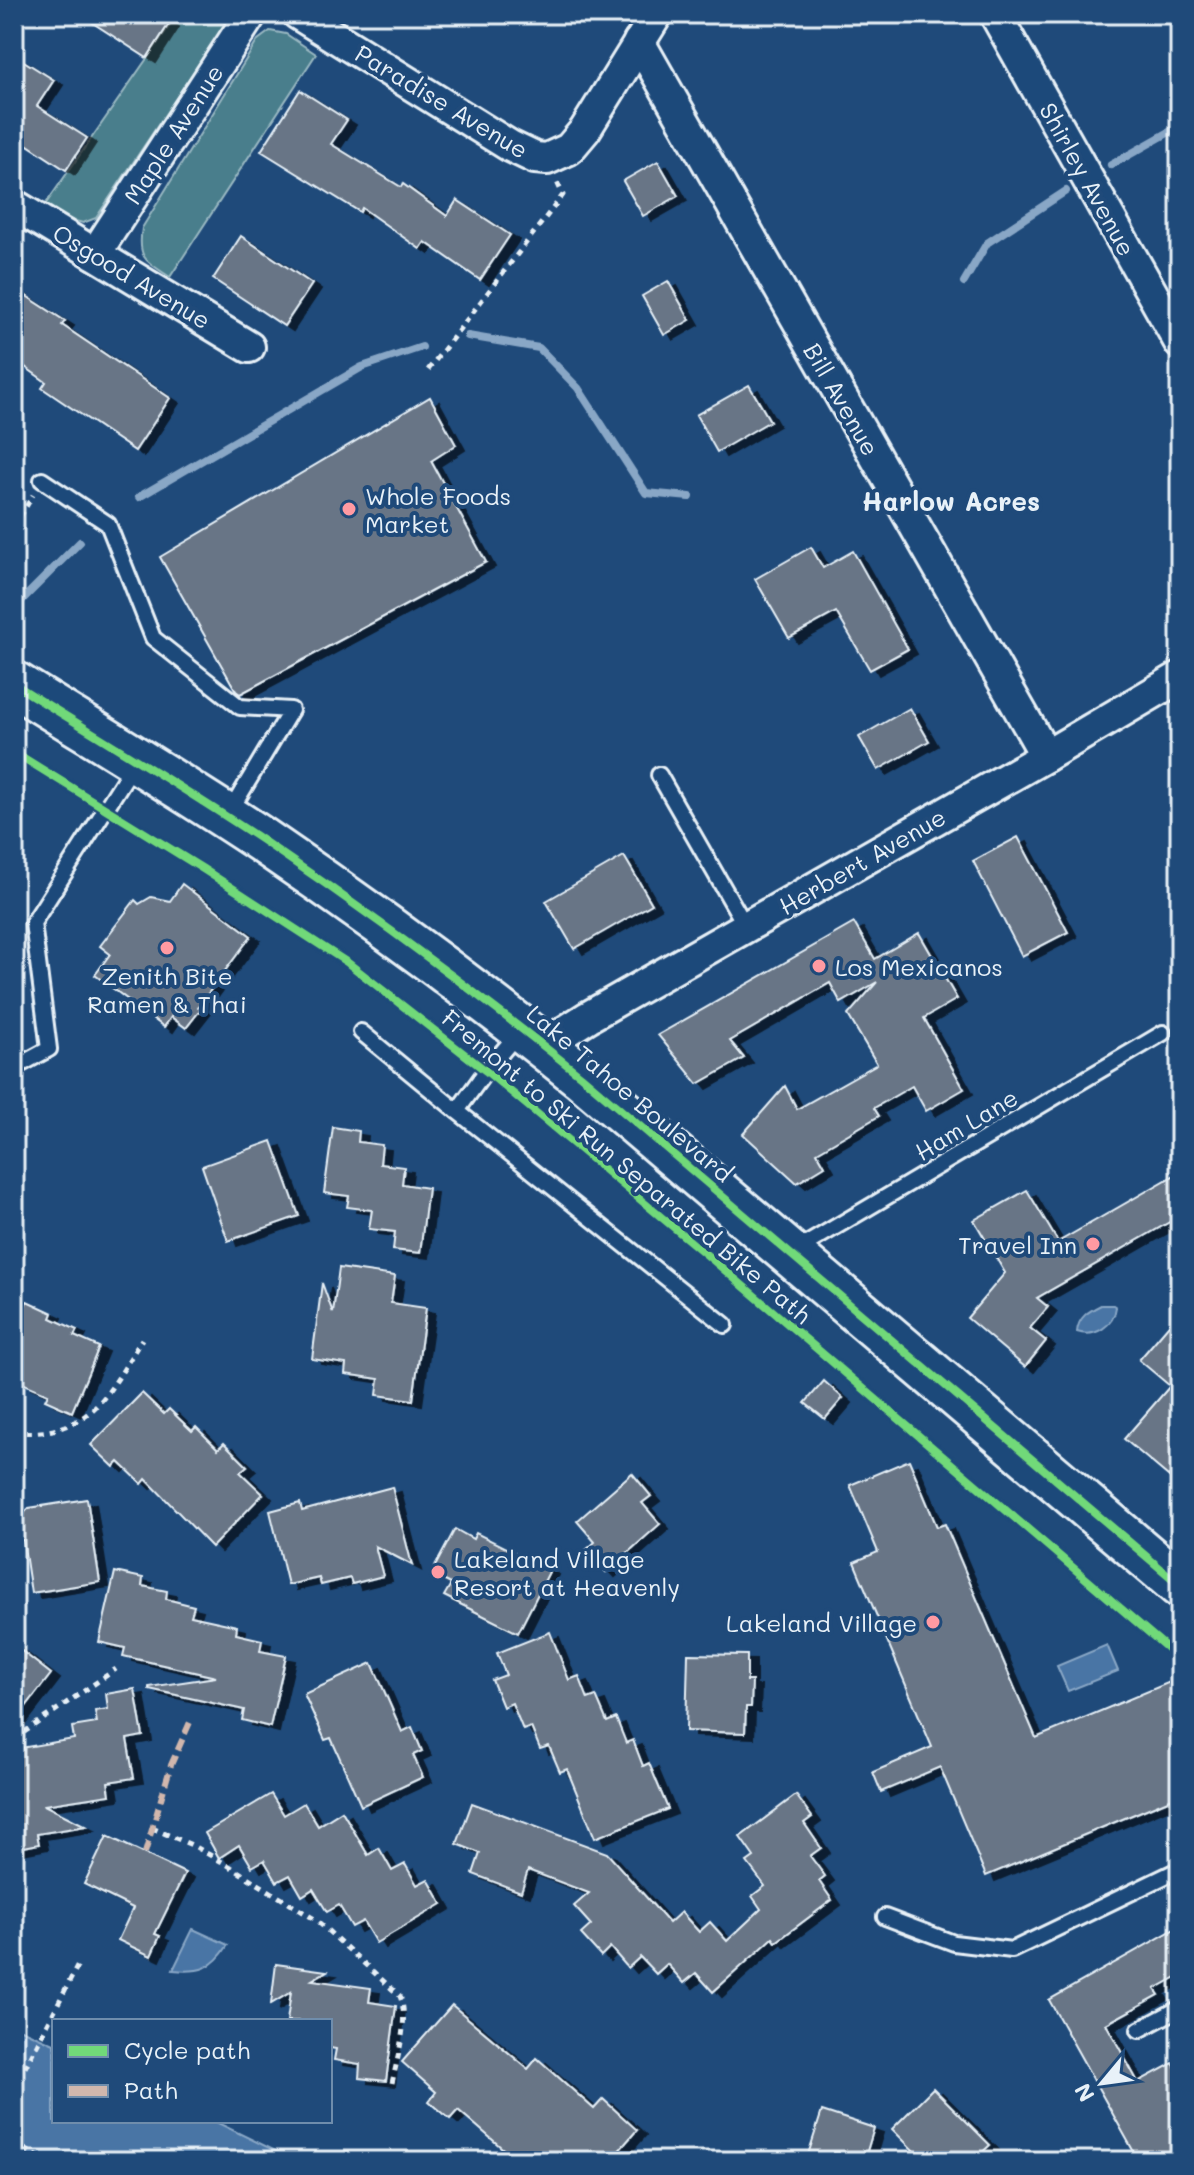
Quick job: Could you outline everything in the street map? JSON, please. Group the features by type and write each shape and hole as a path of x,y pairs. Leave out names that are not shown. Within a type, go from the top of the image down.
{"highway":[{"name":"Lake Tahoe Boulevard","path":"14,684 226,817 356,905 533,1037 1180,1585"}],"street":[{"name":"Maple Avenue","path":"95,254 251,14"},
{"name":"Paradise Avenue","path":"298,14 510,146 535,158 547,159"},
{"path":"547,159 569,149 585,130 657,14"},
{"name":"Shirley Avenue","path":"995,14 1180,343"},
{"name":"Bill Avenue","path":"639,42 1046,756"},
{"name":"Osgood Avenue","path":"14,205 249,347"},
{"name":"Herbert Avenue","path":"533,1037 588,1017 1180,677"}],"lane":[{"path":"42,480 108,524 153,638 240,707 291,710 226,817"},
{"path":"14,1068 49,1049 33,923 137,760"},
{"path":"659,775 746,927"},
{"path":"361,1032 725,1325"},
{"name":"Ham Lane","path":"791,1253 1163,1033"},
{"path":"457,1111 486,1071 533,1037"},
{"path":"885,1917 954,1943 1012,1950 1180,1869"},
{"path":"1139,2030 1180,2008"}],"path":[{"path":"428,370 563,195 547,159"},
{"path":"14,527 42,480"},
{"path":"14,1431 29,1434 62,1428 91,1411 142,1339"},
{"path":"14,1739 116,1669"},
{"path":"152,1828 194,1846 316,1920 400,1996 404,2019 391,2088"},
{"path":"14,2089 80,1961"},
{"path":"14,2143 44,2160"}],"green space":[{"path":"178,14 232,14 96,218 83,223 53,215 45,205"},
{"path":"270,31 286,34 316,54 170,277 142,253 142,228 258,40"}],"water":[{"path":"1101,1305 1116,1307 1108,1325 1097,1332 1077,1332 1082,1318"},
{"path":"1107,1645 1118,1671 1068,1691 1057,1666"},
{"path":"193,1929 228,1945 205,1968 173,1970"},
{"path":"14,2026 52,2043 52,2123 218,2123 296,2161 14,2161"}],"building":[{"path":"79,14 158,14 170,22 147,58"},
{"path":"14,55 54,80 37,106 87,138 66,170 17,138 14,144"},
{"path":"300,90 347,120 331,144 401,187 403,184 447,216 457,200 510,235 480,280 425,242 420,249 362,208 360,212 261,151"},
{"path":"658,161 678,196 643,216 623,181"},
{"path":"241,236 312,284 284,326 213,279"},
{"path":"668,281 690,320 664,335 642,296"},
{"path":"14,288 65,321 62,325 170,398 135,451 42,388 46,382 14,359"},
{"path":"749,385 770,421 717,452 696,415"},
{"name":"Whole Foods Market","path":"430,397 456,445 431,461 486,562 240,694 160,557"},
{"path":"811,547 823,568 853,551 908,649 870,670 836,612 789,638 755,579"},
{"path":"910,708 929,741 878,770 859,737"},
{"path":"1018,837 1068,932 1022,956 973,861"},
{"path":"624,856 652,904 574,949 546,901"},
{"path":"182,884 251,936 186,1028 171,1017 164,1027 95,975 110,954 100,946 135,900 139,904 151,897 170,901"},
{"path":"854,923 875,959 919,933 957,999 924,1018 964,1089 926,1111 912,1086 874,1108 879,1116 817,1152 825,1166 797,1183 743,1134 785,1086 797,1109 877,1064 848,1015 877,982 841,1003 830,983 730,1041 744,1058 698,1084 658,1035"},
{"path":"333,1127 359,1131 358,1142 382,1145 380,1164 404,1167 402,1184 428,1188 420,1253 393,1250 395,1232 369,1229 372,1210 347,1207 349,1196 324,1193"},
{"path":"272,1141 299,1216 228,1241 202,1166"},
{"name":"Travel Inn","path":"1180,1172 1180,1216 1037,1298 1048,1307 1030,1328 1046,1341 1025,1367 967,1318 1005,1273 974,1220 1027,1190 1058,1242"},
{"path":"339,1268 395,1276 391,1303 426,1308 413,1400 377,1395 379,1379 345,1374 346,1364 312,1359 322,1283 333,1313"},
{"path":"27,1301 53,1313 51,1318 77,1330 74,1336 99,1347 72,1412 45,1400 48,1394 22,1383 24,1377 14,1372 14,1331"},
{"path":"1180,1312 1180,1486 1124,1439 1170,1386 1139,1360"},
{"path":"824,1381 843,1398 825,1419 805,1403"},
{"path":"142,1393 164,1414 169,1409 192,1431 196,1427 218,1449 224,1443 247,1466 240,1472 263,1494 212,1547 146,1479 142,1484 119,1462 114,1467 91,1445"},
{"name":"Lakeland Village","path":"909,1460 937,1527 945,1524 1036,1738 1170,1682 1180,1706 1180,1795 986,1876 940,1767 881,1792 873,1772 932,1747 854,1562 878,1552 850,1485"},
{"path":"632,1473 651,1496 642,1503 660,1524 606,1572 586,1550 595,1542 577,1521"},
{"path":"392,1487 412,1565 375,1546 383,1576 352,1584 350,1578 321,1585 319,1578 288,1585 270,1511 300,1503 302,1511"},
{"path":"87,1499 100,1582 31,1593 23,1540 19,1540 16,1521 29,1508"},
{"path":"455,1529 473,1539 476,1533 550,1570 518,1633 444,1596 451,1584 431,1574"},
{"path":"115,1572 143,1578 142,1586 167,1591 166,1599 194,1606 191,1616 237,1626 236,1634 262,1640 260,1651 286,1656 270,1727 242,1720 244,1710 149,1689 216,1677 123,1656 125,1648 99,1642"},
{"path":"550,1632 569,1680 579,1676 588,1699 596,1696 607,1722 616,1718 626,1743 633,1740 643,1766 649,1763 668,1809 595,1838 567,1769 560,1772 549,1746 540,1749 531,1727 523,1730 512,1703 503,1707 492,1680 506,1675 497,1653"},
{"path":"14,1645 51,1674 14,1722"},
{"path":"688,1654 747,1655 747,1681 752,1681 751,1707 746,1707 745,1733 686,1731"},
{"path":"372,1663 402,1732 412,1727 422,1751 413,1755 423,1777 361,1806 331,1738 325,1740 304,1694"},
{"path":"135,1689 143,1736 127,1739 134,1778 108,1782 110,1795 44,1805 86,1826 37,1834 39,1844 14,1849 14,1749 74,1739 72,1727 97,1723 95,1711 108,1709 106,1694"},
{"path":"271,1794 284,1815 304,1803 318,1826 342,1811 368,1855 379,1848 392,1871 405,1864 417,1885 428,1879 442,1904 376,1943 363,1921 352,1927 339,1905 327,1912 313,1889 302,1896 290,1875 277,1882 264,1860 252,1867 239,1845 219,1858 205,1833"},
{"path":"796,1795 812,1817 804,1823 821,1848 810,1856 825,1876 819,1881 832,1900 776,1942 773,1938 713,1992 696,1973 684,1983 667,1964 656,1974 640,1957 628,1968 610,1947 601,1956 581,1934 591,1925 574,1906 589,1893 528,1870 521,1892 473,1874 480,1853 457,1844 472,1803 607,1853 669,1923 681,1912 699,1932 710,1922 727,1941 761,1909 752,1896 765,1886 747,1862 754,1857 740,1837"},
{"path":"107,1836 185,1873 155,1934 160,1936 151,1956 118,1940 133,1908 84,1884"},
{"path":"1180,1926 1180,1975 1155,1989 1159,1995 1106,2024 1138,2082 1173,2063 1180,2075 1180,2161 1139,2161 1049,2000"},
{"path":"276,1964 327,1971 312,1980 371,1988 369,2002 396,2006 386,2081 359,2078 360,2064 334,2060 336,2049 332,2048 332,2019 287,2019 291,1992 271,2004"},
{"path":"452,2005 528,2069 537,2058 594,2109 603,2099 637,2130 610,2161 595,2151 586,2161 538,2161 525,2149 516,2160 458,2110 450,2119 429,2101 436,2092 402,2062"},
{"path":"933,2088 990,2145 973,2161 924,2161 892,2129"},
{"path":"822,2111 874,2128 864,2161 806,2161"}],"waterway":[{"path":"1111,165 1180,126"},
{"path":"964,282 987,243 1066,191"},
{"path":"468,336 539,348 578,388 646,493 690,497"},
{"path":"139,497 362,367 422,347"},
{"path":"18,604 80,542"}],"marked path":[{"path":"145,1853 171,1765 191,1720"}],"cycle path":[{"path":"14,684 262,840 384,925 503,1015 581,1076 1180,1585"},
{"name":"Fremont to Ski Run Separated Bike Path","path":"14,752 348,963 486,1071 714,1261 1180,1659"}],"place":[{"name":"Whole Foods Market","path":"349,509"},
{"name":"Zenith Bite Ramen & Thai","path":"167,948"},
{"name":"Los Mexicanos","path":"819,966"},
{"name":"Travel Inn","path":"1093,1244"},
{"name":"Lakeland Village Resort at Heavenly","path":"438,1572"},
{"name":"Lakeland Village","path":"933,1622"}],"district":[{"name":"Harlow Acres","path":"951,501"}]}
